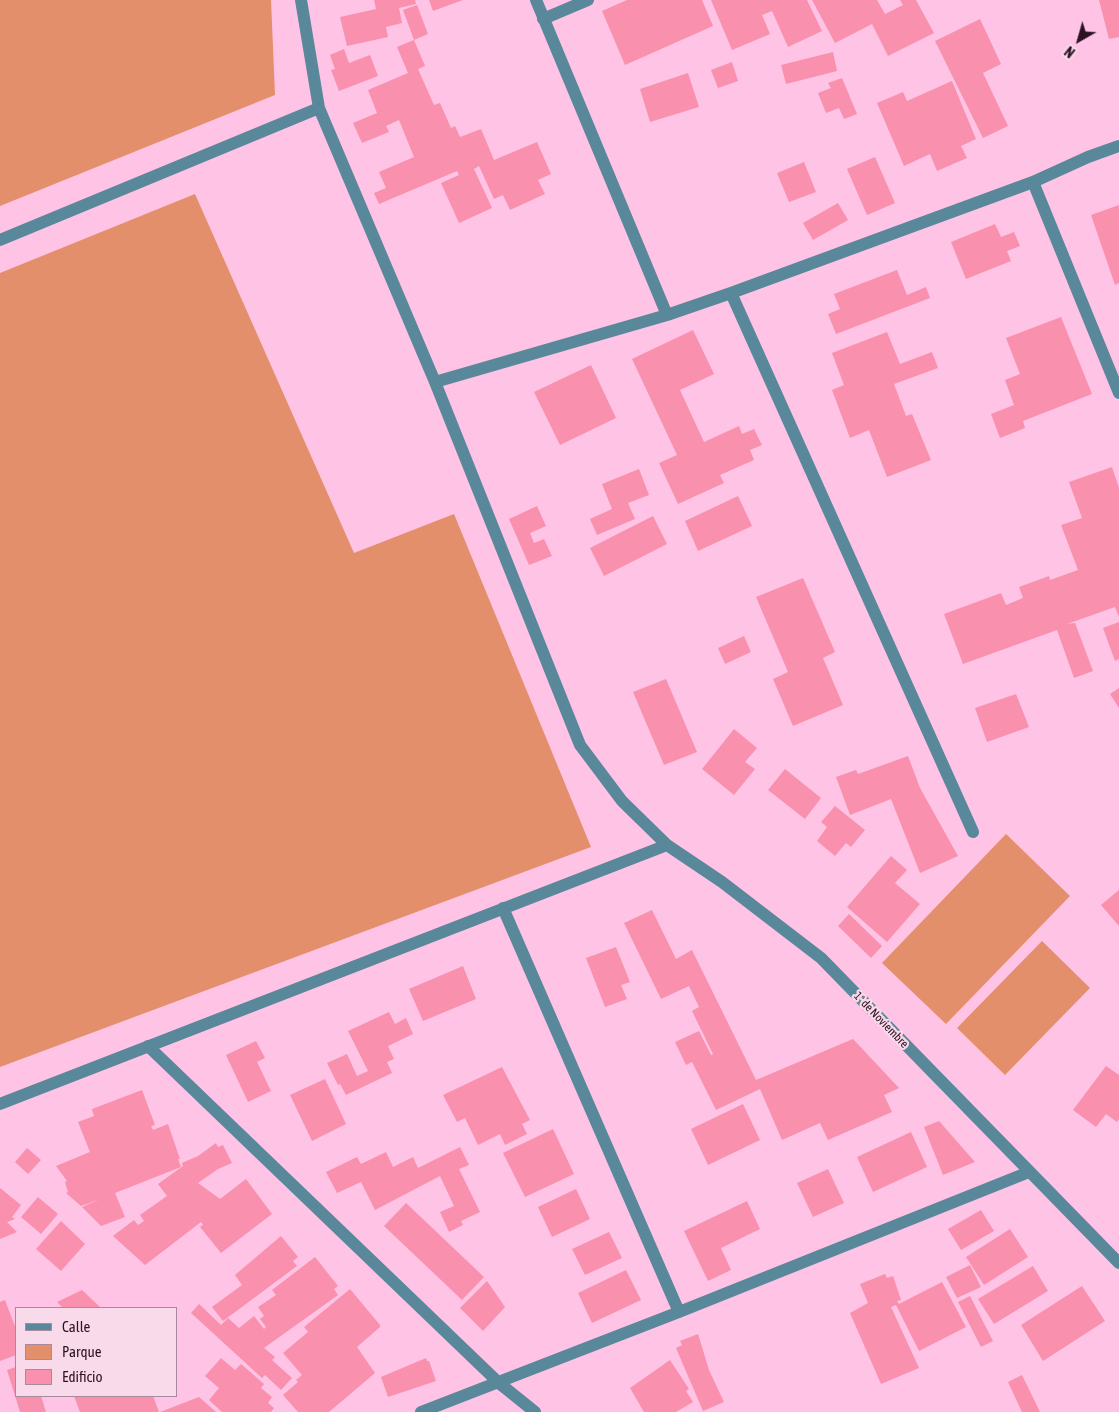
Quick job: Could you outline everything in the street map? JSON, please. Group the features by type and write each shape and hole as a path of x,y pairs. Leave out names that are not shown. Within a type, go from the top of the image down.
{"street":[{"name":"1º de Noviembre","path":"301,0 318,108 435,382 580,745 622,801 667,845 722,882 821,958 1119,1263"},
{"path":"536,0 667,315"},
{"path":"543,19 588,0"},
{"path":"0,240 318,108"},
{"path":"435,382 667,315 731,293 1033,182 1088,157 1119,146"},
{"path":"1033,182 1119,393"},
{"path":"731,293 974,832"},
{"path":"0,1104 667,845"},
{"path":"503,908 679,1312"},
{"path":"148,1046 499,1383 534,1412"},
{"path":"421,1412 679,1312 1029,1172"}],"green space":[{"path":"0,0 271,0 275,95 0,206"},
{"path":"195,194 354,553 454,514 591,847 0,1067 0,273"},
{"path":"1006,834 1070,896 946,1024 882,963"},
{"path":"1042,941 1090,988 1005,1075 957,1028"}],"building":[{"path":"374,0 415,0 416,4 399,8 402,23 386,27 388,37 347,46 340,17 376,9"},
{"path":"429,0 463,0 433,11"},
{"path":"627,0 702,0 713,26 625,65 602,11"},
{"path":"711,0 807,0 822,31 788,47 772,11 762,15 770,34 732,50"},
{"path":"812,0 877,0 885,14 903,5 900,0 916,0 934,33 888,56 872,24 835,43"},
{"path":"1099,0 1119,0 1119,37 1109,39"},
{"path":"417,5 428,34 414,40 403,10"},
{"path":"980,19 1001,64 983,73 1008,126 983,138 935,41"},
{"path":"414,40 425,66 418,69 434,105 440,103 451,128 455,126 460,137 481,129 494,160 537,142 551,174 538,180 545,194 510,210 503,195 494,199 479,166 474,169 492,208 459,223 441,183 459,175 457,171 379,204 374,193 386,188 379,172 414,157 399,120 386,126 389,132 362,143 353,123 377,113 368,90 408,73 397,47"},
{"path":"344,49 349,63 370,55 378,76 339,91 331,70 335,69 330,55"},
{"path":"833,52 837,71 786,84 781,65"},
{"path":"732,62 738,81 718,88 711,70"},
{"path":"688,73 699,107 650,122 640,89"},
{"path":"842,78 857,114 844,119 839,108 826,113 818,93 831,88 828,83"},
{"path":"952,81 976,139 961,146 967,158 937,171 930,154 904,166 877,103 903,92 907,101"},
{"path":"875,157 895,203 867,215 847,169"},
{"path":"804,162 816,192 789,202 777,173"},
{"path":"838,203 848,220 813,240 803,223"},
{"path":"1119,205 1119,283 1115,285 1091,215"},
{"path":"995,224 1001,237 1014,232 1020,246 1007,251 1011,261 966,279 951,242"},
{"path":"897,270 907,295 926,287 930,298 836,334 828,314 840,309 834,294"},
{"path":"1061,317 1092,394 1023,421 1025,428 1000,438 991,414 1014,405 1005,380 1020,374 1006,338"},
{"path":"693,330 714,374 680,390 704,442 739,426 742,434 754,429 762,445 750,450 754,460 720,475 724,483 678,504 659,463 677,455 632,359"},
{"path":"887,332 900,364 932,352 938,368 894,384 906,416 912,414 931,460 887,477 869,430 850,438 832,390 844,385 832,353"},
{"path":"591,365 616,418 560,445 534,392"},
{"path":"1112,467 1119,488 1119,617 1115,607 1067,624 1075,623 1093,671 1074,678 1057,630 963,664 944,614 1001,593 1006,605 1023,598 1019,587 1049,576 1050,580 1078,570 1061,525 1082,518 1069,482"},
{"path":"639,469 649,495 628,503 635,519 597,535 590,519 612,509 602,484"},
{"path":"738,496 752,526 698,551 685,521"},
{"path":"537,506 546,526 530,533 534,543 544,539 552,556 529,565 509,519"},
{"path":"653,516 667,544 604,576 590,548"},
{"path":"803,578 835,652 823,658 843,705 793,726 773,679 788,672 756,597"},
{"path":"1119,622 1119,659 1115,661 1103,628"},
{"path":"744,636 751,652 725,664 718,648"},
{"path":"666,679 697,752 664,765 633,692"},
{"path":"1119,688 1119,708 1110,694"},
{"path":"1016,694 1029,727 987,742 975,708"},
{"path":"734,729 757,748 745,762 755,769 734,795 702,769"},
{"path":"908,756 920,788 958,856 920,873 891,799 850,815 836,777 856,770 858,774"},
{"path":"785,769 821,798 805,819 768,790"},
{"path":"835,806 865,830 851,847 846,843 835,856 817,841 827,827 821,822"},
{"path":"891,856 907,870 895,883 920,904 887,942 847,907"},
{"path":"1119,890 1119,926 1101,905"},
{"path":"652,910 676,959 692,950 756,1080 853,1039 899,1088 884,1095 892,1112 828,1140 820,1123 782,1140 760,1089 716,1110 692,1062 686,1065 675,1042 699,1031 711,1055 713,1054 692,1011 699,1007 689,986 661,999 624,923"},
{"path":"849,914 882,946 871,958 838,926"},
{"path":"616,947 630,982 621,985 627,999 605,1007 586,958"},
{"path":"463,966 476,999 423,1021 409,989"},
{"path":"389,1012 395,1024 406,1018 413,1034 388,1046 394,1059 387,1062 392,1073 346,1095 340,1084 338,1085 327,1063 347,1054 357,1076 368,1071 348,1031"},
{"path":"256,1041 265,1058 257,1062 271,1091 248,1102 226,1055"},
{"path":"1106,1066 1119,1075 1119,1119 1117,1122 1106,1114 1096,1127 1073,1110"},
{"path":"502,1067 530,1120 522,1124 527,1134 505,1145 500,1134 478,1145 465,1118 457,1122 443,1095"},
{"path":"325,1079 346,1124 312,1141 290,1095"},
{"path":"142,1090 155,1125 151,1126 153,1130 168,1124 181,1167 115,1193 125,1217 101,1226 82,1207 100,1199 81,1206 66,1193 68,1192 65,1182 67,1181 56,1166 90,1152 78,1122 94,1116 92,1109"},
{"path":"743,1104 760,1140 708,1165 691,1129"},
{"path":"939,1121 975,1162 943,1175 924,1127"},
{"path":"553,1129 574,1174 525,1197 503,1153"},
{"path":"911,1132 927,1167 873,1192 857,1157"},
{"path":"216,1143 218,1147 223,1145 232,1163 218,1169 198,1183 220,1199 246,1179 272,1214 221,1253 200,1227 203,1225 201,1222 145,1265 113,1236 134,1220 138,1225 144,1221 140,1215 167,1196 158,1184 183,1166 182,1163 198,1156"},
{"path":"460,1147 469,1165 459,1169 480,1212 461,1221 463,1225 449,1232 440,1212 454,1206 440,1176 375,1210 361,1182 337,1193 326,1172 357,1157 361,1164 386,1152 393,1167 413,1157 418,1168"},
{"path":"27,1148 41,1160 28,1174 15,1162"},
{"path":"828,1169 844,1203 813,1217 797,1183"},
{"path":"0,1188 21,1205 12,1217 15,1219 7,1222 17,1232 0,1239"},
{"path":"576,1189 590,1219 552,1237 538,1207"},
{"path":"38,1197 58,1214 41,1234 21,1217"},
{"path":"747,1201 760,1229 721,1248 731,1270 708,1281 684,1231"},
{"path":"406,1203 484,1277 462,1300 384,1226"},
{"path":"981,1210 994,1231 961,1250 948,1229"},
{"path":"61,1221 85,1244 61,1271 36,1249"},
{"path":"1010,1229 1028,1257 984,1285 966,1257"},
{"path":"609,1232 622,1258 585,1275 572,1249"},
{"path":"281,1236 298,1257 293,1261 297,1266 223,1321 212,1307 242,1285 235,1275"},
{"path":"315,1257 338,1286 334,1289 338,1295 264,1348 275,1357 272,1360 292,1378 281,1390 265,1375 262,1378 191,1313 199,1304 221,1325 228,1318 239,1328 254,1316 264,1329 266,1327 260,1319 264,1316 258,1307 276,1295 272,1290"},
{"path":"970,1265 981,1287 957,1298 946,1277"},
{"path":"1033,1266 1048,1291 994,1324 978,1299"},
{"path":"626,1270 641,1300 592,1323 578,1293"},
{"path":"885,1274 887,1278 893,1276 901,1300 897,1301 899,1304 942,1282 966,1327 919,1351 896,1305 891,1307 919,1368 881,1384 850,1313 868,1303 860,1284"},
{"path":"487,1281 505,1307 483,1331 460,1308"},
{"path":"1082,1286 1105,1321 1043,1361 1021,1325"},
{"path":"350,1289 380,1325 357,1347 375,1373 329,1412 298,1412 283,1395 298,1382 296,1380 302,1375 283,1353 308,1332 304,1327"},
{"path":"82,1290 100,1307 62,1307 57,1302"},
{"path":"970,1296 993,1341 981,1347 958,1302"},
{"path":"5,1300 15,1326 15,1355 0,1361 0,1302"},
{"path":"698,1334 709,1370 724,1402 703,1411 676,1348 682,1345 680,1341"},
{"path":"221,1358 235,1370 241,1364 264,1384 261,1388 272,1397 268,1403 274,1408 271,1412 222,1412 209,1400 219,1388 205,1376"},
{"path":"426,1358 429,1361 436,1381 388,1397 381,1377"},
{"path":"670,1360 689,1389 686,1391 693,1402 676,1412 644,1412 630,1388"},
{"path":"15,1367 15,1396 7,1370"},
{"path":"1022,1375 1040,1412 1022,1412 1008,1382"},
{"path":"15,1397 41,1397 46,1412 20,1412"},
{"path":"74,1397 153,1397 159,1412 80,1412"},
{"path":"199,1397 216,1412 160,1412"}]}
